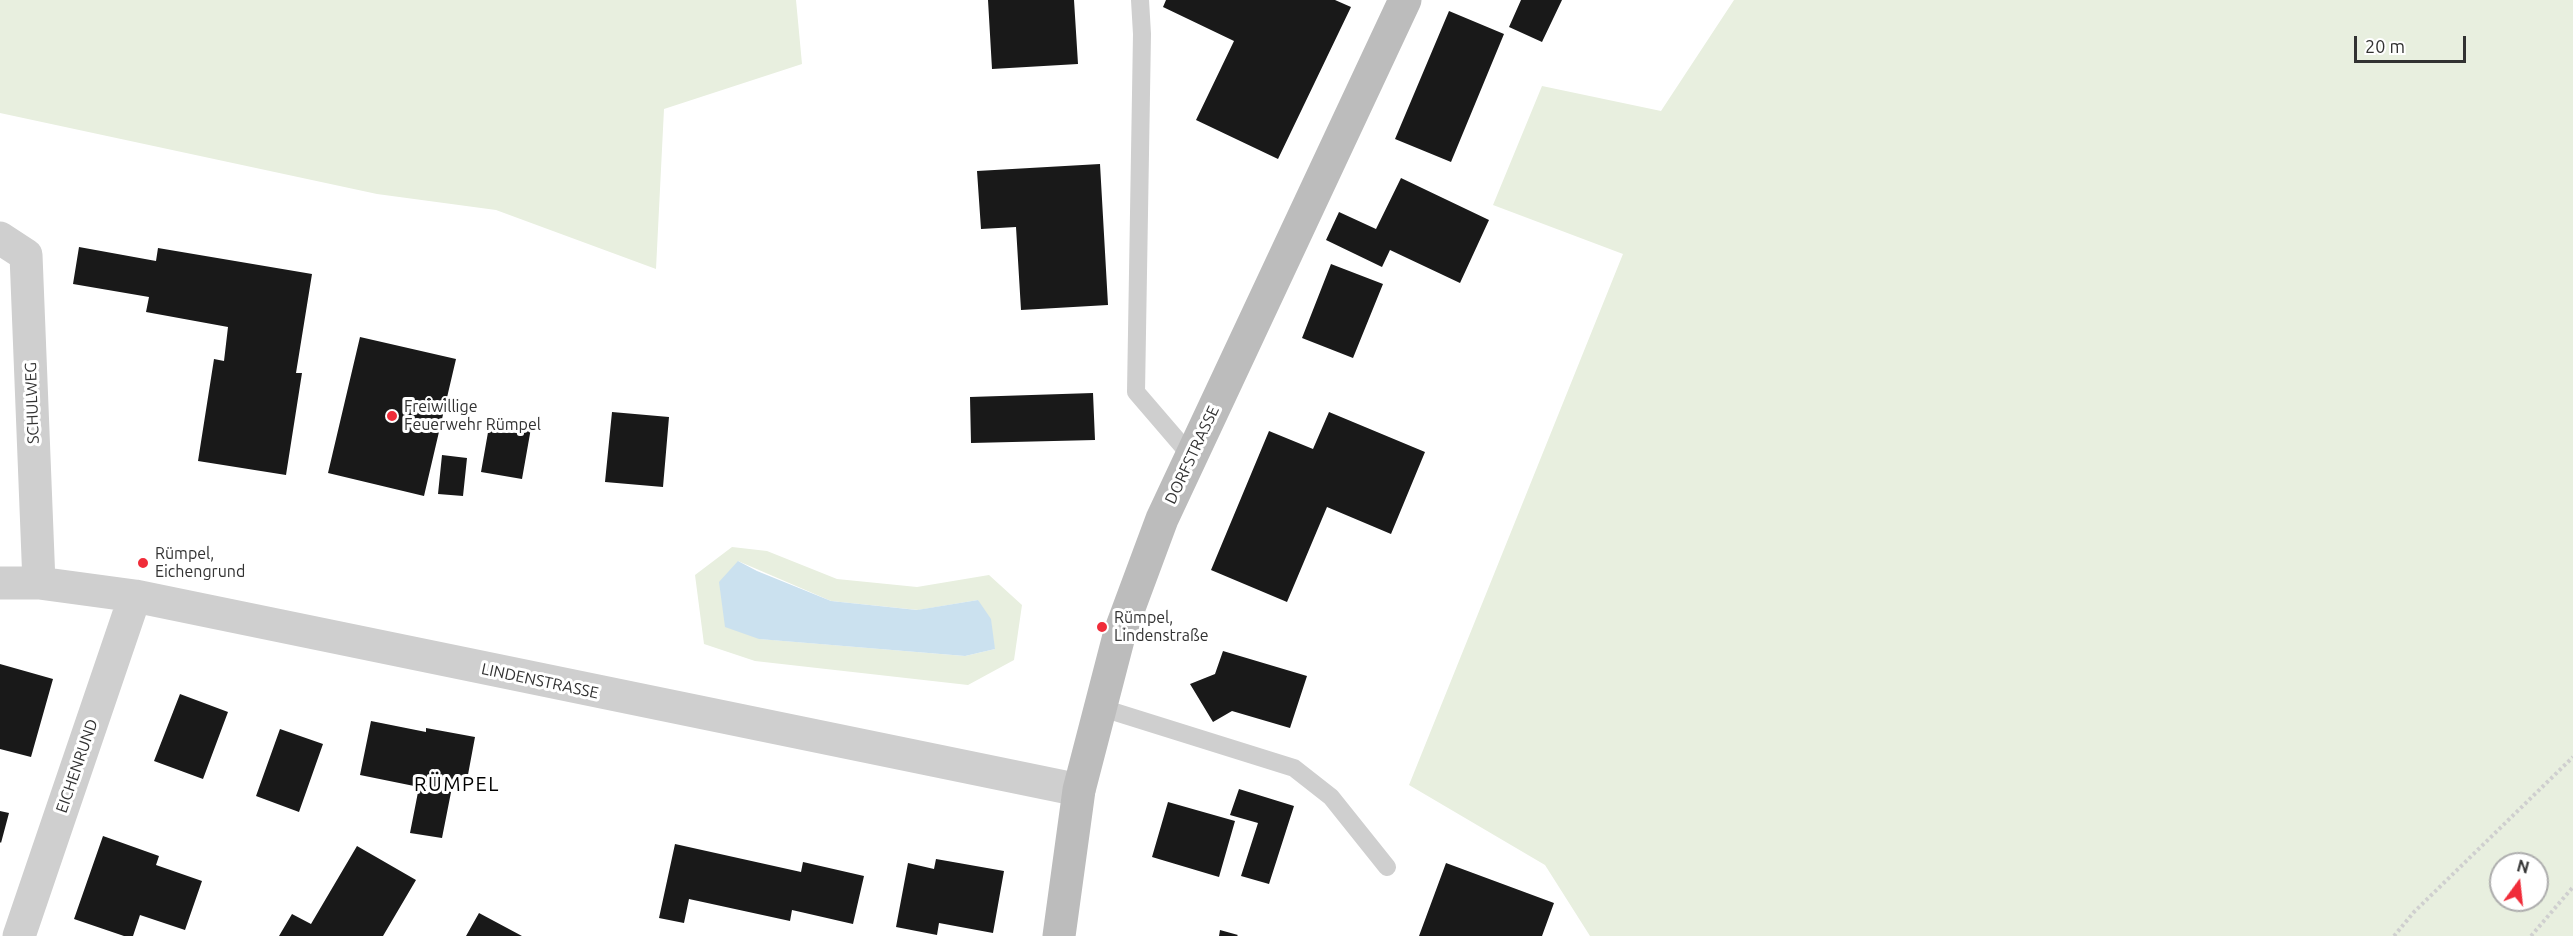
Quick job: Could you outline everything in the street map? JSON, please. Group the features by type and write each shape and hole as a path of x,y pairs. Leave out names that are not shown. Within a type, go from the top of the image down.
{"street":[{"name":"DORFSTRASSE","path":"1059,936 1079,790 1120,632 1162,519 1405,0"},
{"name":"SCHULWEG","path":"0,238 27,255 39,583"},
{"name":"LINDENSTRASSE","path":"0,583 39,583 135,597 1079,790"},
{"name":"EICHENRUND","path":"19,936 135,597"}],"lane":[{"path":"1140,0 1142,34 1136,392 1191,456"},
{"path":"1099,707 1294,768 1331,797 1387,867"}],"path":[{"path":"2394,936 2414,912 2573,757"},
{"path":"2531,936 2573,887"}],"green space":[{"path":"0,0 796,0 802,64 664,109 656,269 496,210 377,194 0,113"},
{"path":"1734,0 2573,0 2573,936 1590,936 1545,865 1409,785 1623,254 1493,205 1542,86 1661,111"},
{"path":"732,547 767,551 837,579 917,587 989,575 1022,605 1014,660 968,685 755,661 704,644 695,575","holes":["738,561 831,601 918,610 978,600 995,649 965,656 760,639"]}],"water":[{"path":"738,561 831,601 917,610 978,600 991,619 995,649 965,656 759,639 725,627 719,582"}],"building":[{"path":"988,0 1074,0 1078,64 992,69"},
{"path":"1166,0 1335,0 1351,7 1278,159 1196,120 1234,41 1163,7"},
{"path":"1521,0 1562,0 1542,42 1509,27"},
{"path":"1449,11 1504,34 1451,162 1395,139"},
{"path":"1100,164 1108,305 1021,310 1016,227 981,229 977,171"},
{"path":"1401,178 1489,220 1460,283 1390,250 1382,267 1326,240 1339,212 1376,229"},
{"path":"79,247 156,261 158,248 312,274 296,373 302,373 286,475 198,461 214,359 224,361 228,327 146,312 149,297 73,284"},
{"path":"1331,264 1383,284 1353,358 1302,338"},
{"name":"Freiwillige Feuerwehr Rümpel","path":"360,337 456,359 424,496 328,473"},
{"path":"1093,393 1095,440 971,443 970,397"},
{"path":"612,412 669,417 663,487 605,482"},
{"path":"1329,412 1425,452 1391,534 1327,507 1287,602 1211,570 1269,431 1313,449"},
{"path":"490,421 531,428 522,479 481,472"},
{"path":"442,455 467,458 463,496 438,494"},
{"path":"1223,651 1307,676 1290,728 1232,711 1213,722 1190,684 1215,674"},
{"path":"0,664 53,679 31,757 0,749"},
{"path":"180,694 228,712 203,779 154,761"},
{"path":"371,721 426,732 426,728 475,737 467,780 454,777 442,838 410,833 419,787 360,775"},
{"path":"280,729 323,744 299,812 256,796"},
{"path":"1239,789 1294,806 1269,884 1241,876 1258,823 1230,815"},
{"path":"1168,802 1235,821 1219,877 1152,857"},
{"path":"0,811 9,813 1,843 0,842"},
{"path":"103,836 159,856 156,865 202,881 185,930 140,915 133,936 124,936 74,919"},
{"path":"675,844 801,872 803,862 864,876 853,924 792,910 790,921 689,899 684,923 659,918"},
{"path":"357,846 416,880 383,936 279,936 292,914 311,924"},
{"path":"936,859 1004,871 993,933 939,923 937,935 896,927 908,863 934,869"},
{"path":"1446,863 1554,903 1542,936 1419,936"},
{"path":"479,913 522,936 466,936"},
{"path":"1220,930 1238,935 1219,936"}],"place":[{"name":"Freiwillige Feuerwehr Rümpel","path":"392,416"},
{"name":"Rümpel, Eichengrund","path":"143,563"},
{"name":"Rümpel, Lindenstraße","path":"1102,627"}],"district":[{"name":"RÜMPEL","path":"457,784"}]}
